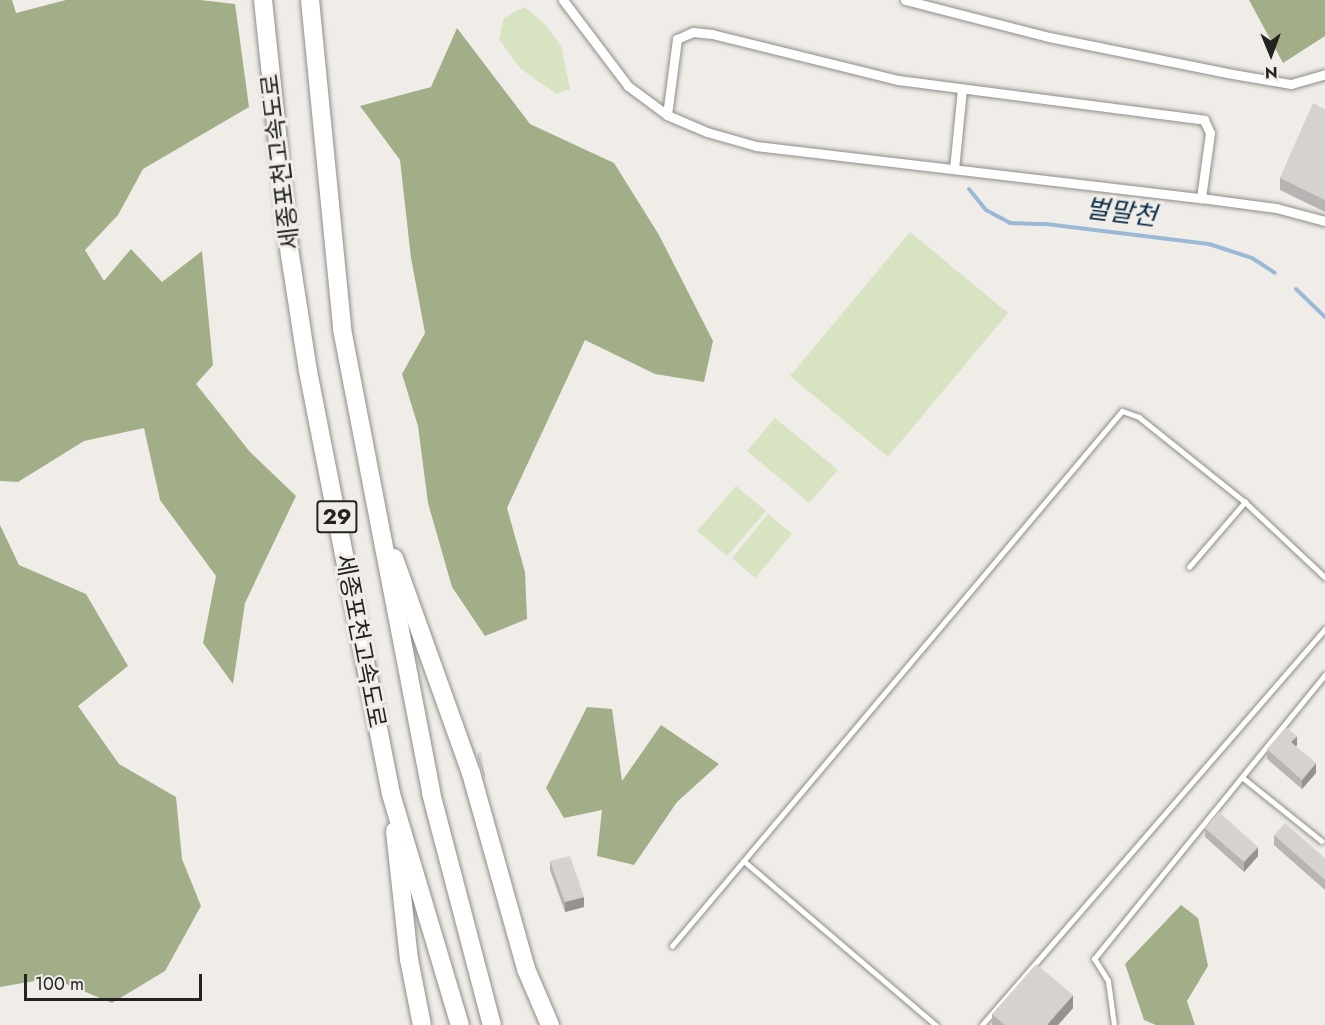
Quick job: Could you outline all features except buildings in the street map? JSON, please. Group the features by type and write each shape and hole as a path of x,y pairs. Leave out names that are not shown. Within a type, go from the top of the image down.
{"highway":[{"name":"세종포천고속도로","path":"263,0 290,255 308,370 392,794 460,1025"},
{"name":"세종포천고속도로","path":"310,0 342,329 431,793 492,1025"},
{"path":"371,489 471,773 526,969 550,1025"},
{"path":"392,794 409,959 422,1025"}],"street":[{"path":"563,0 628,86 668,115 707,132 756,146 1276,208 1325,222"},
{"path":"904,0 1049,37 1227,73 1291,84 1325,74"},
{"path":"668,115 677,39 693,32 898,80 1204,120 1210,134 1201,198"},
{"path":"954,169 962,89"}],"lane":[{"path":"672,946 1122,411 1139,417 1245,502 1325,578"},
{"path":"1189,567 1245,502"},
{"path":"982,1025 1325,629"},
{"path":"1114,1025 1108,981 1094,959 1325,675"},
{"path":"1242,777 1322,841"},
{"path":"744,861 936,1025"}],"green space":[{"path":"0,0 12,0 16,13 66,0 200,0 235,4 249,107 143,169 118,215 85,250 104,281 131,249 162,282 202,251 213,365 196,384 250,452 296,496 245,603 233,684 203,643 216,576 160,500 144,428 84,441 18,482 0,481"},
{"path":"1249,0 1325,0 1325,36 1283,63"},
{"path":"524,7 544,23 561,46 570,89 556,94 520,68 499,39 504,18"},
{"path":"457,28 530,124 614,163 659,235 713,341 704,382 655,374 585,340 507,508 525,572 527,619 485,636 452,587 428,503 418,426 402,374 425,333 411,258 400,160 360,106 431,87"},
{"path":"910,232 1008,313 888,457 790,376"},
{"path":"775,418 838,470 809,503 747,451"},
{"path":"736,486 766,511 727,556 697,531"},
{"path":"768,514 792,534 755,578 732,558"},
{"path":"0,525 19,565 86,594 128,666 78,706 119,764 176,797 182,859 201,906 165,971 112,1003 52,978 0,987"},
{"path":"587,707 612,709 622,781 661,725 719,764 677,802 634,865 597,856 602,810 564,818 546,788"},
{"path":"1181,905 1198,918 1208,966 1187,1001 1195,1025 1156,1025 1144,1020 1125,964"}],"waterway":[{"name":"벌말천","path":"969,189 986,210 1010,223 1046,224 1209,244 1252,258 1275,273"},
{"name":"벌말천","path":"1296,289 1325,317"}]}
